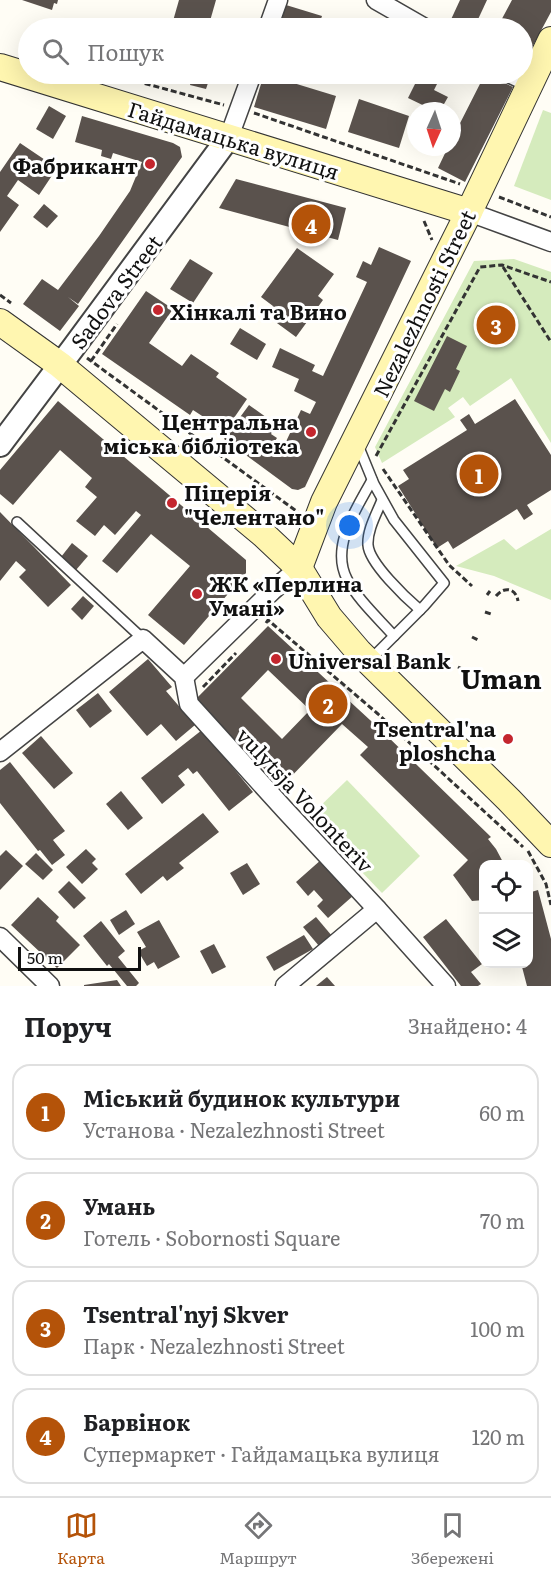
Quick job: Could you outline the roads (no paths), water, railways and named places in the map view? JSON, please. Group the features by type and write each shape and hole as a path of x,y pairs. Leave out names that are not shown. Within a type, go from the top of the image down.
{"main road":[{"name":"Nezalezhnosti Street","path":"533,63 551,40"},
{"name":"Гайдамацька вулиця","path":"0,67 18,72"},
{"name":"Гайдамацька вулиця","path":"56,84 469,212"},
{"name":"Nezalezhnosti Street","path":"299,568 324,502 469,212 519,84"},
{"path":"6,313 67,357 299,568 329,616 368,662 551,844"}],"street":[{"path":"272,18 278,0"},
{"path":"376,0 408,18"},
{"path":"229,136 249,84"},
{"name":"Sadova Street","path":"0,445 229,136"},
{"path":"469,212 551,242"},
{"path":"0,752 143,639 184,676 299,568"},
{"name":"vulytsja Volonteriv","path":"184,676 189,704 446,986"},
{"path":"285,986 377,909"},
{"path":"0,937 50,986"}],"lane":[{"path":"356,439 372,480 394,520 444,583 368,662"},
{"path":"372,480 348,527 342,565 347,579 357,594 394,636"},
{"path":"382,500 369,537 369,549 391,582 420,610"},
{"path":"17,522 143,639"}],"place":[{"name":"Фабрикант","path":"150,164"},
{"name":"Барвінок","path":"311,224"},
{"name":"Хінкалі та Вино","path":"158,310"},
{"name":"Tsentral'nyj Skver","path":"496,325"},
{"name":"Центральна міська бібліотека","path":"311,432"},
{"name":"Міський будинок культури","path":"479,474"},
{"name":"Піцерія \"Челентано\"","path":"172,503"},
{"name":"ЖК «Перлина Умані»","path":"197,594"},
{"name":"Universal Bank","path":"276,659"},
{"name":"Умань","path":"328,704"},
{"name":"Tsentral'na ploshcha","path":"508,739"}],"district":[{"name":"Uman","path":"501,677"}]}
